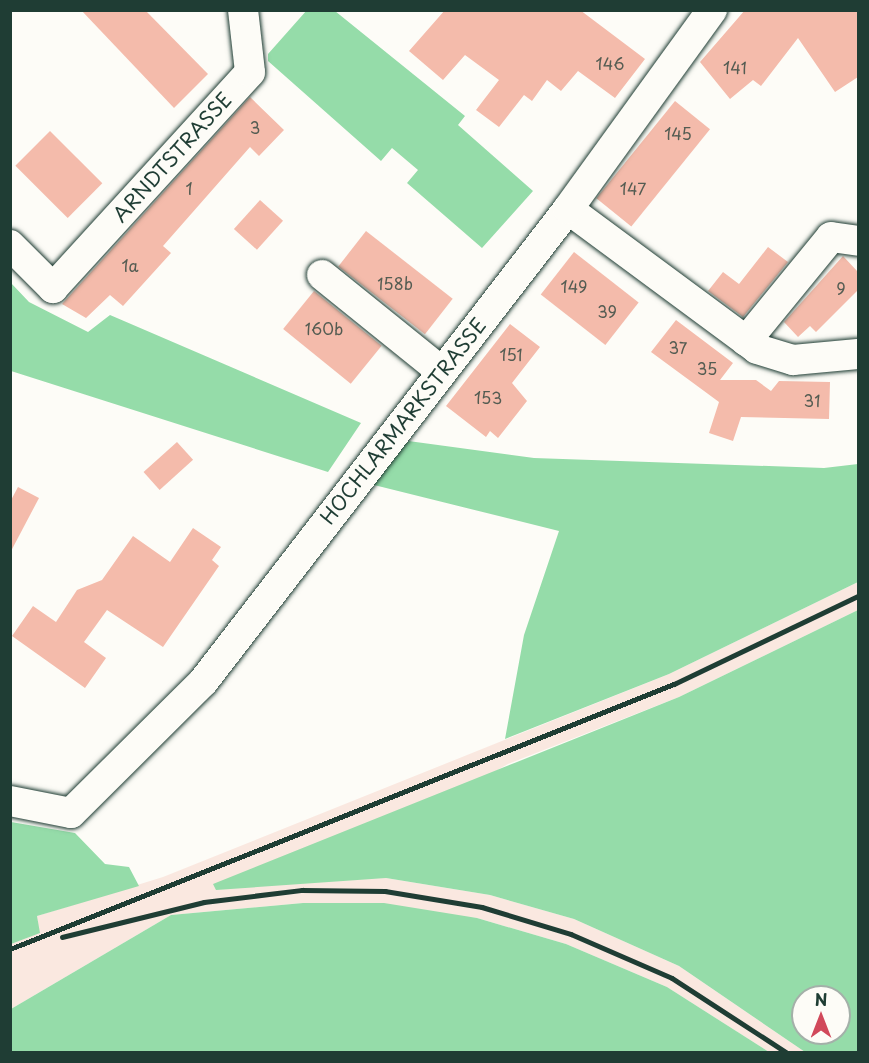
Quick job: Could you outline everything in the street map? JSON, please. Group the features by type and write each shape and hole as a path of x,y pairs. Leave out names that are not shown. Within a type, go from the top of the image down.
{"street":[{"name":"ARNDTSTRASSE","path":"10,244 53,288 250,72 243,10"},
{"name":"HOCHLARMARKSTRASSE","path":"10,801 70,813 203,682 568,209 712,10"},
{"path":"568,209 746,341 793,360 858,354"},
{"path":"746,341 831,237 858,241"},
{"path":"321,275 442,372"}],"shaded area":[{"path":"858,582 858,610 679,697 508,764 303,880 386,878 490,895 574,919 679,966 791,1042 791,1045 805,1052 769,1052 667,987 566,944 477,918 303,903 171,915 11,1009 11,944 39,933 37,916 163,877 669,674"}],"green space":[{"path":"307,10 335,11 465,116 458,125 533,191 482,248 407,183 418,170 392,148 381,161 268,61 268,54"},
{"path":"11,283 29,302 88,332 110,315 361,423 328,472 11,371"},
{"path":"401,440 534,458 824,468 858,464 858,582 669,674 505,739 524,635 559,531 370,484"},
{"path":"858,610 858,1052 805,1052 795,1045 851,1045 851,985 791,985 791,1042 679,966 574,919 490,895 386,878 216,890 213,884 679,697"},
{"path":"11,822 75,833 105,864 129,867 139,886 37,916 40,933 11,944"},
{"path":"303,903 384,903 477,918 566,944 667,987 769,1052 11,1052 11,1009 171,915"}],"building":[{"path":"81,10 145,10 208,74 174,108"},
{"path":"445,10 580,10 645,59 615,98 578,71 561,91 547,80 532,101 524,95 499,127 476,110 499,80 465,55 443,80 409,51"},
{"path":"745,10 858,10 858,77 835,92 798,38 761,86 753,80 730,99 700,62"},
{"path":"250,97 284,130 259,156 250,147 163,246 171,253 123,306 110,295 86,318 62,304"},
{"path":"675,101 710,129 631,226 596,198"},
{"path":"50,131 102,183 68,218 15,166"},
{"path":"260,200 283,221 257,250 234,229"},
{"path":"366,231 453,299 425,334 338,266"},
{"path":"768,247 788,262 743,317 708,291 723,272 739,284"},
{"path":"574,252 639,302 605,345 541,295"},
{"path":"843,256 858,272 858,290 816,332 810,326 798,337 784,322"},
{"path":"314,291 382,346 351,384 283,329"},
{"path":"676,320 733,363 720,380 756,380 771,391 779,381 830,382 829,419 741,417 733,441 709,433 719,402 651,352"},
{"path":"510,324 540,347 512,383 527,401 498,438 490,431 486,437 446,406"},
{"path":"177,442 193,460 160,490 144,472"},
{"path":"18,487 39,498 10,553 10,502"},
{"path":"193,528 221,547 212,560 219,566 163,647 107,610 84,642 106,658 85,688 12,636 33,606 56,622 77,590 102,580 133,536 170,562"}],"railway":[{"path":"10,949 674,684 858,596"},
{"path":"62,937 204,902 302,890 385,891 482,907 571,934 672,978 786,1052"}]}
